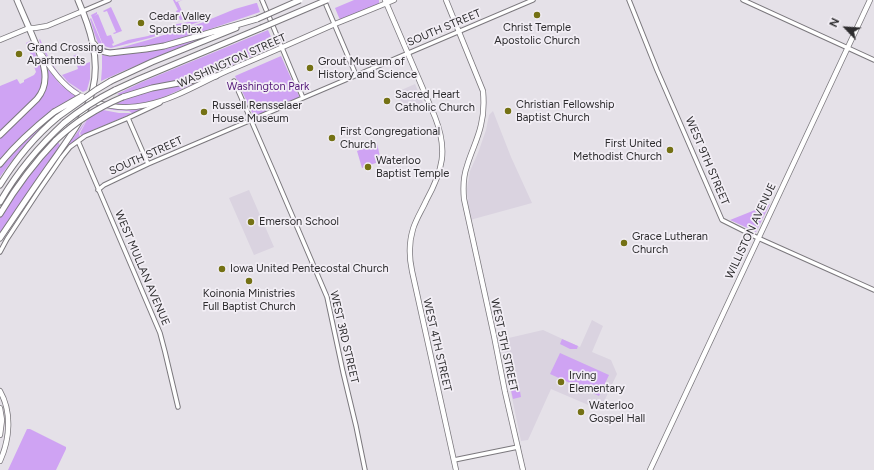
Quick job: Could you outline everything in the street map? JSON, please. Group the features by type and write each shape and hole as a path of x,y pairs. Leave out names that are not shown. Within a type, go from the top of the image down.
{"highway":[{"path":"0,135 37,99 42,93 44,84 45,75 40,52 17,0"},
{"path":"0,238 74,130 80,120 93,89 96,70 94,46 78,0"},
{"path":"0,164 22,139 37,125 54,112 75,100 152,62 300,0"},
{"path":"0,202 27,161 45,141 91,103 139,79 327,0"},
{"path":"92,39 102,52 124,52 164,46 257,19"},
{"path":"0,214 21,182 44,152 73,124 92,112 123,97 152,88 216,76"},
{"path":"0,185 10,168 38,135 58,117 96,90"}],"main road":[{"name":"WASHINGTON STREET","path":"177,95 216,76 386,2 394,0"},
{"name":"WEST 5TH STREET","path":"446,0 482,89 484,98 484,112 481,126 464,178 464,199 523,470"},
{"name":"WILLISTON AVENUE","path":"650,470 870,0"},
{"path":"386,2 408,53"},
{"path":"0,40 29,28 47,26 83,11"},
{"path":"40,52 49,67 61,81 80,96 89,100 115,107 130,107 145,106 177,95"},
{"name":"WEST 4TH STREET","path":"408,53 439,128 443,149 442,163 438,176 415,224 410,240 410,264 456,470"},
{"path":"0,241 12,220"},
{"path":"0,391 7,408 8,428 7,443 0,461"},
{"path":"0,408 2,420 0,435"}],"street":[{"path":"83,11 109,0"},
{"path":"262,0 303,98"},
{"path":"324,0 356,75"},
{"name":"SOUTH STREET","path":"98,190 104,185 148,164 533,0"},
{"name":"WEST 9TH STREET","path":"629,0 657,70 722,220 758,238 874,290"},
{"path":"743,0 874,60"},
{"name":"WEST 3RD STREET","path":"234,81 327,297 365,470"},
{"name":"WASHINGTON STREET","path":"0,252 7,239 70,147 93,132 128,118 177,95"},
{"path":"128,118 148,164"},
{"name":"WEST MULLAN AVENUE","path":"78,141 160,333 178,407"},
{"path":"454,460 518,447"}],"shaded area":[{"path":"415,84 423,103 405,111 397,92"},
{"path":"493,111 511,157 532,203 470,220 467,189 470,171 486,130 489,115"},
{"name":"Emerson School","path":"249,190 274,247 254,255 229,198"},
{"name":"Irving Elementary","path":"592,320 603,326 592,352 611,360 617,374 600,410 551,389 528,440 521,441 500,340 543,330 580,347"}],"green space":[{"path":"173,0 176,2 183,0 178,2 183,18 198,11 200,17 180,20 176,11 178,10"},
{"path":"354,0 379,0 379,4 340,20 335,8"},
{"path":"257,3 260,12 178,40 163,44 117,50 103,49 104,47 107,49 116,49 148,40 201,23 235,9"},
{"path":"111,7 122,31 114,34 113,33 116,32 107,11 103,11"},
{"path":"97,12 94,16 98,14 107,36 111,35 114,43 112,44 113,46 128,40 148,36 177,24 201,19 202,21 150,38 111,48 103,45 91,15"},
{"path":"91,18 103,46 102,48 96,38 90,19"},
{"path":"268,30 275,46 235,64 203,76 152,86 122,96 117,94 142,82"},
{"path":"207,36 101,81 102,55 107,56 136,52"},
{"path":"40,39 55,68 65,80 79,91 78,92 62,79 48,60 39,40"},
{"path":"30,41 43,72 43,85 36,98 0,133 0,86 17,79 20,84 36,72 26,43"},
{"path":"77,54 80,62 82,61 82,64 80,64 81,65 90,62 90,79 87,90 83,92 68,82 62,75 78,69 77,65 79,64 73,56"},
{"name":"Washington Park","path":"281,56 300,98 254,117 235,76"},
{"path":"47,70 49,70 60,84 76,96 60,106 0,160 0,138 41,98 47,85"},
{"path":"200,81 150,102 131,105 114,105 148,91"},
{"path":"149,106 133,114 129,111 106,108 132,109"},
{"path":"103,110 131,114 81,136 80,133 88,118"},
{"path":"87,119 79,133 80,137 69,146 68,145"},
{"path":"42,125 43,126 20,150 0,177 0,167 2,164 20,144"},
{"path":"58,142 60,145 0,234 0,218 9,203 38,163"},
{"path":"377,143 381,161 362,168 357,151"},
{"path":"770,204 756,232 730,220"},
{"path":"562,339 578,346 577,349 570,349 560,344"},
{"path":"560,353 609,375 599,396 550,374"},
{"path":"519,385 521,397 513,399 511,390 515,386"},
{"path":"27,429 30,429 66,447 56,470 8,470"}],"place":[{"name":"Christ Temple Apostolic Church","path":"537,15"},
{"name":"Cedar Valley SportsPlex","path":"141,23"},
{"name":"Grand Crossing Apartments","path":"19,54"},
{"name":"Grout Museum of History and Science","path":"310,68"},
{"name":"Sacred Heart Catholic Church","path":"387,101"},
{"name":"Christian Fellowship Baptist Church","path":"508,111"},
{"name":"Russell Rensselaer House Museum","path":"204,112"},
{"name":"First Congregational Church","path":"332,138"},
{"name":"First United Methodist Church","path":"670,150"},
{"name":"Waterloo Baptist Temple","path":"368,167"},
{"name":"Emerson School","path":"251,222"},
{"name":"Grace Lutheran Church","path":"624,243"},
{"name":"Iowa United Pentecostal Church","path":"222,269"},
{"name":"Koinonia Ministries Full Baptist Church","path":"249,281"},
{"name":"Irving Elementary","path":"561,382"},
{"name":"Waterloo Gospel Hall","path":"581,412"}]}
